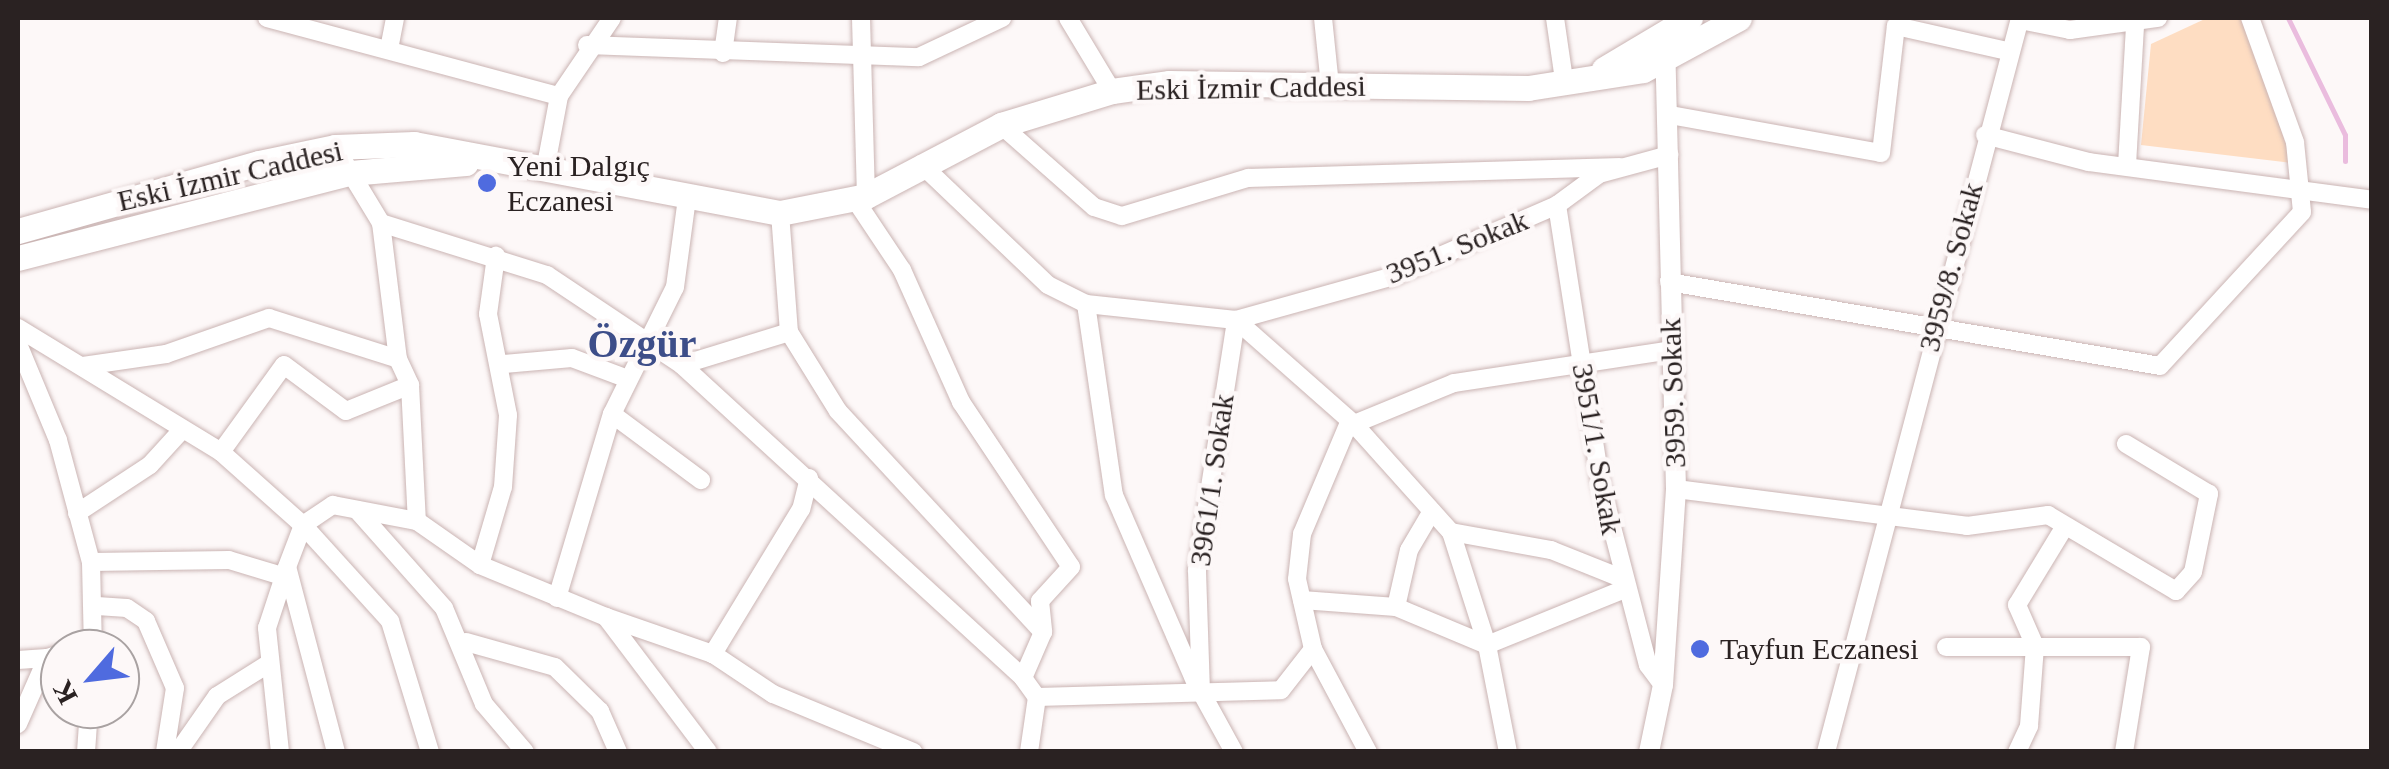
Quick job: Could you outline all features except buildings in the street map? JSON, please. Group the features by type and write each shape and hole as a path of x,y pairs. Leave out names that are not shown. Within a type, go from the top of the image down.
{"main road":[{"name":"Eski İzmir Caddesi","path":"18,231 334,147 414,144 546,165 687,198 780,212 860,197 1001,125 1112,91 1330,86 1528,88 1604,70 1642,70 1690,18"},
{"name":"Eski İzmir Caddesi","path":"1665,46 1739,18"},
{"name":"Eski İzmir Caddesi","path":"18,258 350,174 506,158"}],"street":[{"path":"267,18 297,20 390,44 559,96"},
{"path":"390,44 395,18"},
{"path":"546,165 559,96 587,45 607,24 588,18"},
{"path":"723,53 728,18"},
{"path":"860,18 860,197 902,270 962,402 1071,567 1040,600 1043,632 1023,678"},
{"path":"587,45 723,53 920,57 1002,18"},
{"path":"1068,18 1112,91"},
{"path":"1323,18 1330,86"},
{"path":"1555,18 1564,80"},
{"path":"2020,19 2070,30 2135,27 2158,18"},
{"path":"1669,282 2160,366 2302,212 2306,188 2250,18"},
{"name":"3959/8. Sokak","path":"1826,752 1890,519 1934,325 2007,52 2020,19"},
{"path":"1670,115 1881,153 1896,26 2007,52"},
{"path":"2128,165 2135,27"},
{"name":"3959. Sokak","path":"1649,752 1664,685 1676,488 1669,282 1670,115 1665,46"},
{"path":"1001,125 1094,207 1122,216 1248,178 1621,167"},
{"path":"1985,135 2128,165 2372,200"},
{"path":"334,147 381,223 398,359 410,385 417,520"},
{"name":"3951. Sokak","path":"1236,320 1394,276 1557,205 1621,167 1669,155"},
{"path":"921,164 1016,262 1086,304 1236,320 1351,424 1451,532 1487,645 1508,752"},
{"path":"558,598 612,414 675,287 687,198"},
{"name":"3951/1. Sokak","path":"1557,205 1623,584 1664,685"},
{"path":"780,212 789,332 851,426 1043,632"},
{"path":"381,223 547,275 682,365 1023,678 1037,697 1029,752"},
{"path":"480,564 503,487 504,364 488,314 496,256"},
{"path":"1086,304 1114,495 1200,692"},
{"path":"82,366 166,354 270,318 398,359"},
{"name":"3961/1. Sokak","path":"1234,752 1200,692 1200,522 1236,320"},
{"path":"18,328 222,452 303,525 390,622 430,752"},
{"path":"682,365 789,332"},
{"path":"18,344 91,562 98,606 92,629"},
{"path":"1368,752 1314,649 1302,600 1302,534 1351,424 1454,383 1581,357 1671,350"},
{"path":"504,364 572,358 628,378"},
{"path":"222,452 284,365 346,411 410,385"},
{"path":"612,414 701,480"},
{"path":"77,513 150,465 182,430"},
{"path":"1676,488 1890,519 1967,526 2048,515 2165,589 2185,587 2209,494 2126,444"},
{"path":"713,654 802,509 809,478"},
{"path":"280,752 268,664 284,572 303,525 333,505 417,520 480,564 606,617 713,654 773,694 913,752"},
{"path":"357,510 466,642 484,704 525,752"},
{"path":"1396,607 1409,550 1432,511"},
{"path":"2017,752 2029,726 2035,646 2018,605 2065,526"},
{"path":"1451,532 1550,550 1623,584"},
{"path":"91,562 230,560 284,572"},
{"path":"284,572 336,752"},
{"path":"1302,600 1396,607 1487,645 1623,584"},
{"path":"98,606 127,608 146,622 175,688 165,752"},
{"path":"606,617 708,752"},
{"path":"466,642 556,668 600,711 618,752"},
{"path":"1946,647 2141,647 2124,752"},
{"path":"1037,697 1281,690 1314,649"},
{"path":"178,752 217,696 268,664"},
{"path":"18,724 40,681"}],"shaded area":[{"path":"2207,18 2245,18 2292,163 2141,145 2151,44"}],"waterway":[{"path":"2288,18 2345,135 2345,161"}],"place":[{"name":"Yeni Dalgıç Eczanesi","path":"487,183"},
{"name":"Tayfun Eczanesi","path":"1700,649"}],"district":[{"name":"Özgür","path":"642,344"}]}
